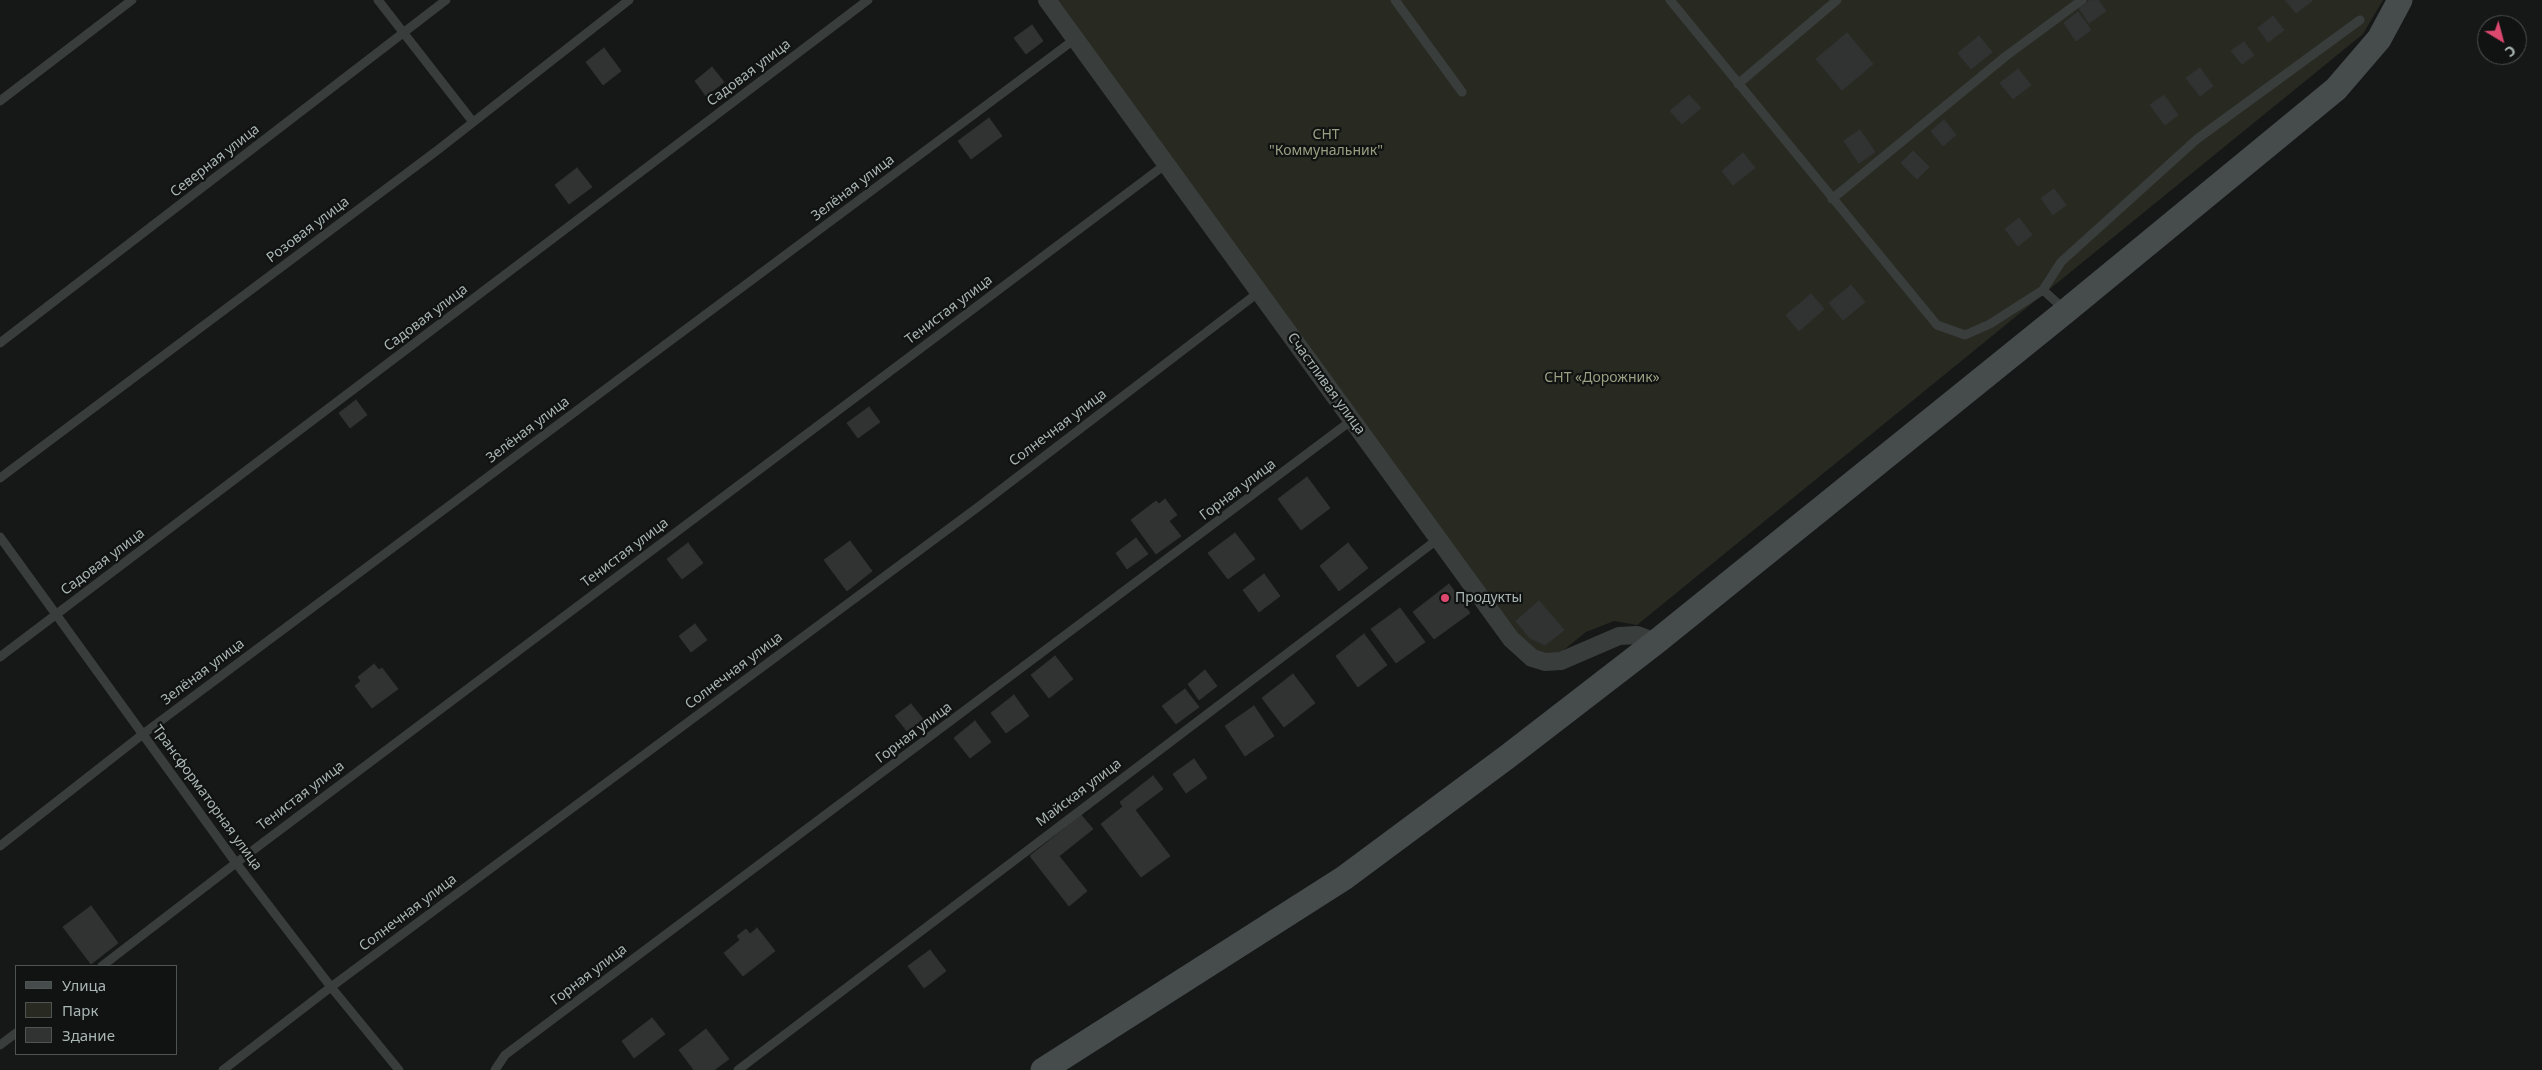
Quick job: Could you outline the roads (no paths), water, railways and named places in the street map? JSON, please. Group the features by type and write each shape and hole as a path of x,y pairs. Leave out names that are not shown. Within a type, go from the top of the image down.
{"main road":[{"path":"1043,1070 1344,878 1507,757 1656,642 2066,311 2336,89 2379,39 2400,0"}],"street":[{"name":"Счастливая улица","path":"1047,0 1511,639 1532,658 1545,662 1561,661 1619,636 1637,635 1656,642"}],"lane":[{"path":"0,101 132,0"},
{"path":"378,0 473,122"},
{"name":"Северная улица","path":"0,343 446,0"},
{"name":"Розовая улица","path":"0,478 473,122 629,0"},
{"name":"Садовая улица","path":"0,657 868,0"},
{"path":"1394,0 1462,92"},
{"path":"1670,0 1936,325 1965,335 1990,324 2043,290 2060,262 2197,139 2360,20"},
{"path":"1738,84 1836,0"},
{"path":"1832,199 2006,56 2082,0"},
{"name":"Зелёная улица","path":"0,846 143,734 1075,39"},
{"name":"Тенистая улица","path":"103,965 236,863 1166,164"},
{"path":"2043,290 2066,311"},
{"name":"Солнечная улица","path":"223,1070 331,987 978,507 1259,292"},
{"name":"Горная улица","path":"496,1070 505,1055 1352,420"},
{"name":"Трансформаторная улица","path":"0,538 236,863 331,987 399,1070"},
{"name":"Майская улица","path":"738,1070 985,880 1438,539"},
{"path":"0,1045 15,1034"}],"place":[{"name":"Продукты","path":"1445,598"}],"park label":[{"name":"СНТ \"Коммунальник\"","path":"1326,144"},
{"name":"СНТ «Дорожник»","path":"1602,378"}]}
